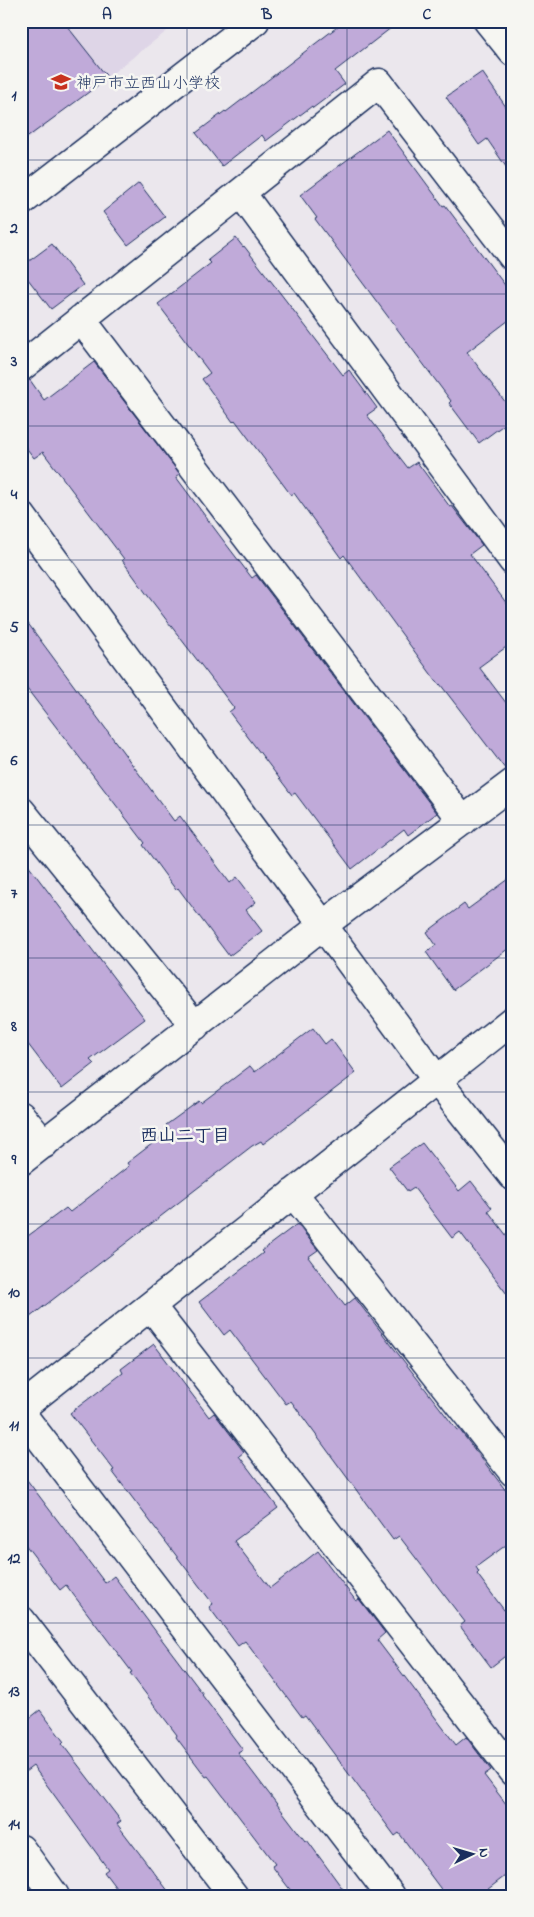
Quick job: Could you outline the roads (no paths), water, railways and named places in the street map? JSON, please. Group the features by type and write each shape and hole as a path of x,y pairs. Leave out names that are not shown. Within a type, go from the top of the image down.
{"street":[{"path":"21,202 255,21"},
{"path":"488,21 513,52"},
{"path":"21,367 379,83 513,257"},
{"path":"241,193 513,561"},
{"path":"81,319 463,821"},
{"path":"21,515 436,1080 513,1176"},
{"path":"21,1162 323,926 513,783"},
{"path":"21,811 195,1026"},
{"path":"21,1408 513,1020"},
{"path":"21,1116 44,1144"},
{"path":"293,1193 513,1472"},
{"path":"151,1306 513,1772"},
{"path":"21,1413 391,1896"},
{"path":"21,1620 234,1896"},
{"path":"21,1849 55,1896"}],"place":[{"name":"神戸市立西山小学校","path":"61,82"}],"district":[{"name":"西山二丁目","path":"185,1135"}]}
